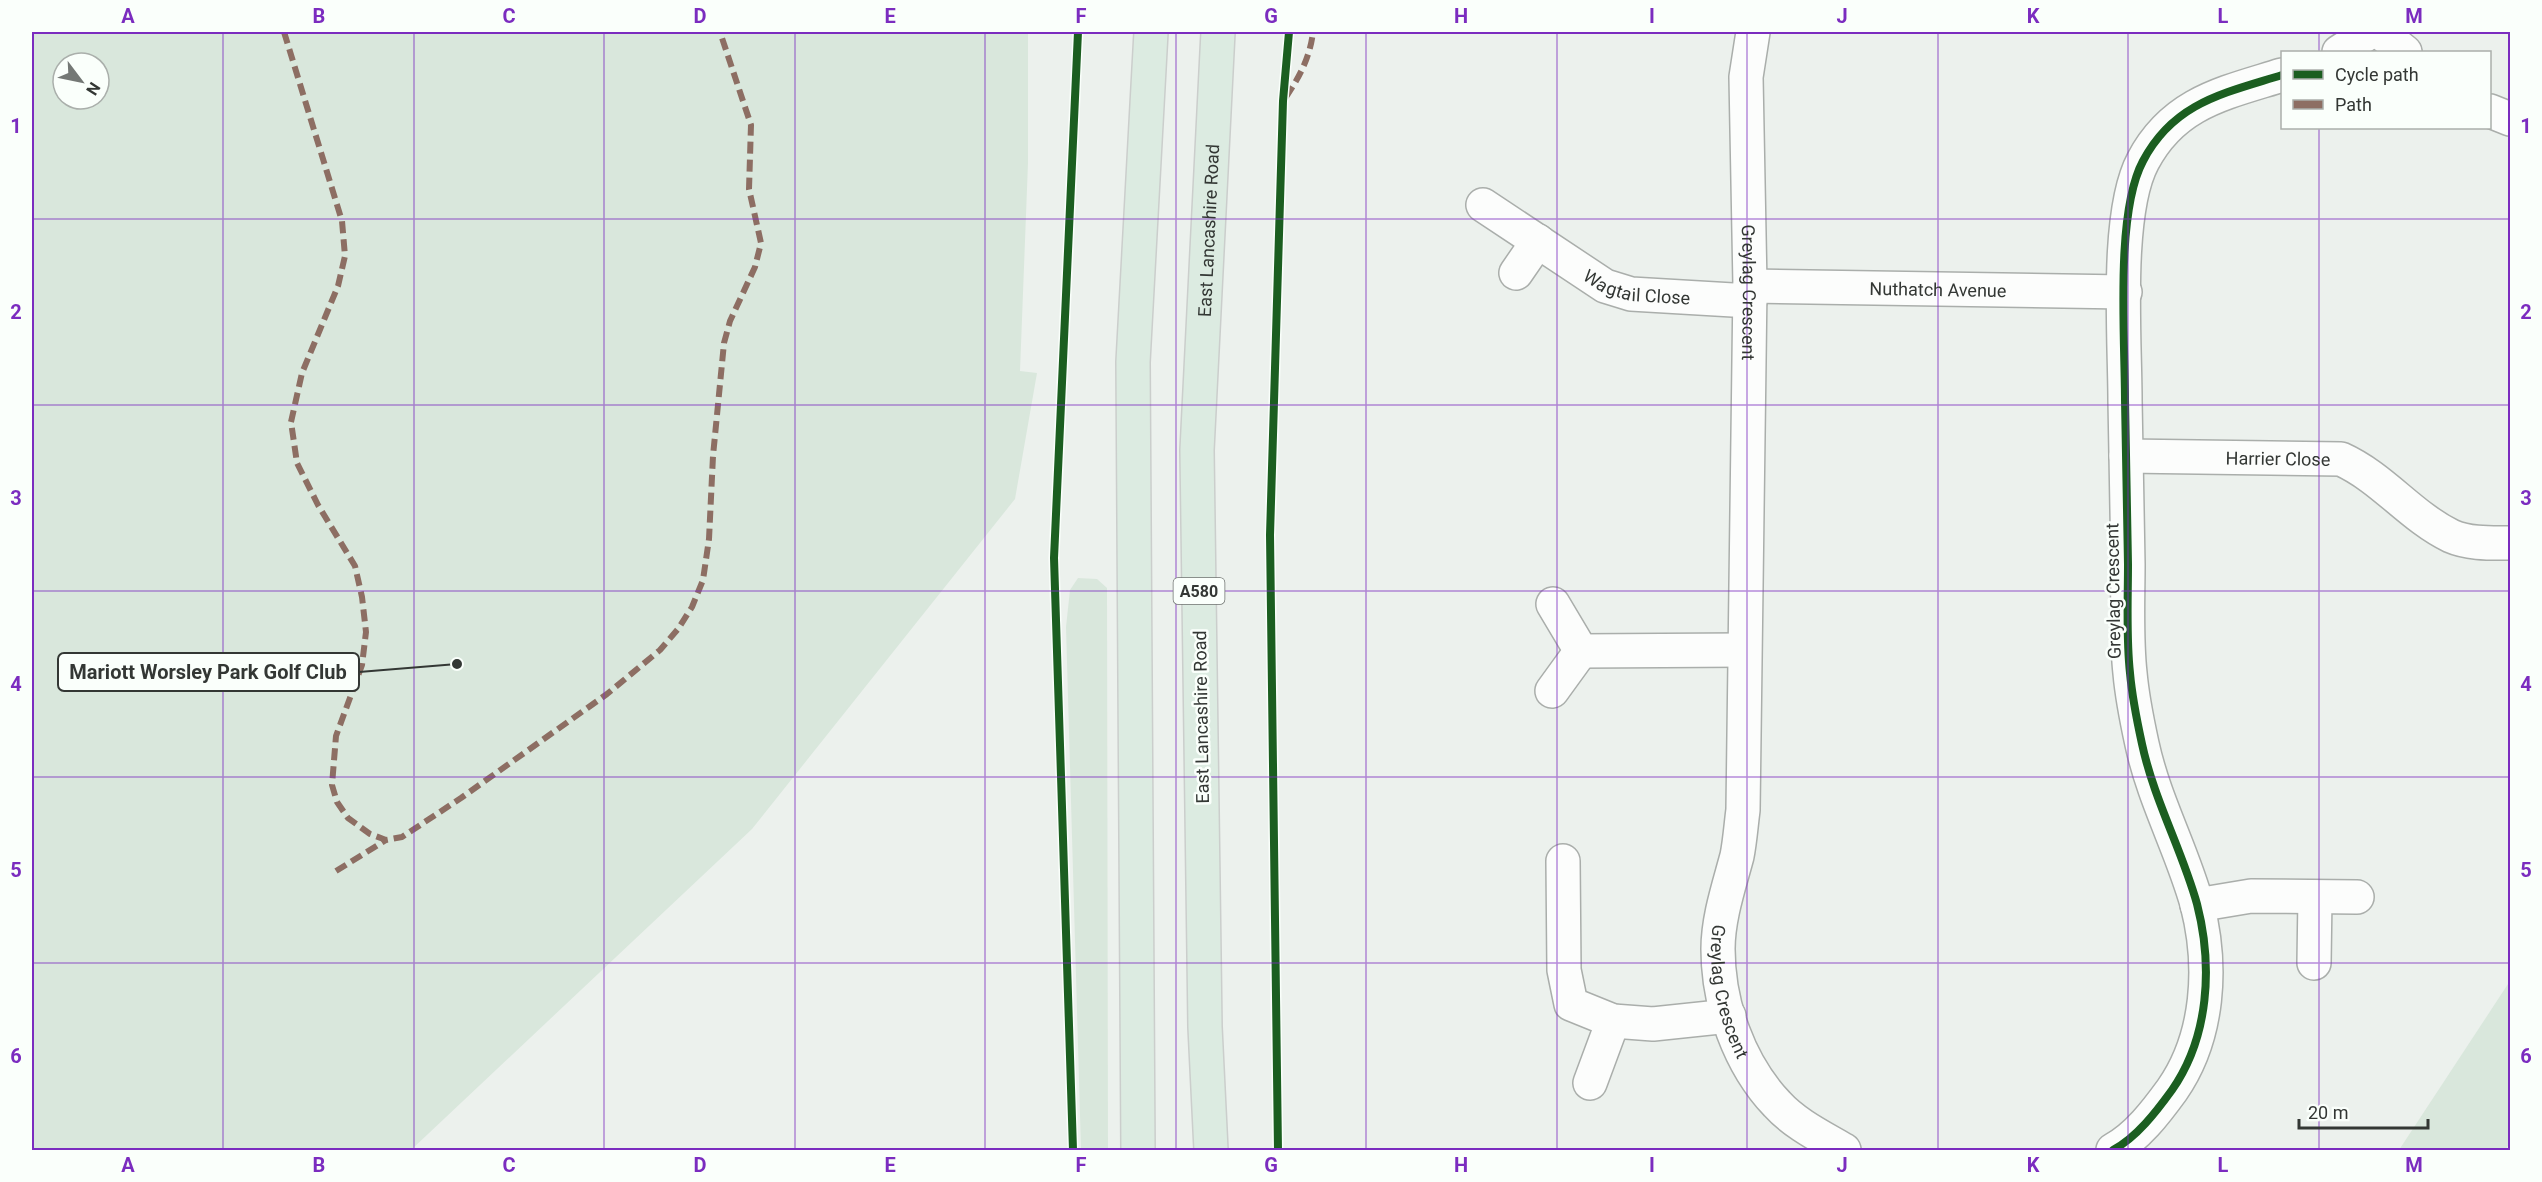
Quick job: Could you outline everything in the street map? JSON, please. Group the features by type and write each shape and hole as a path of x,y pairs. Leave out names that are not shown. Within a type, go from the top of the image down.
{"highway":[{"path":"1138,1150 1133,362 1151,32"},
{"name":"East Lancashire Road","path":"1211,1150 1205,1016 1197,450 1218,32"}],"street":[{"name":"Greylag Crescent","path":"1754,32 1746,77 1750,294 1743,810 1738,852 1722,912 1718,949 1722,987 1743,1059 1777,1105 1814,1133 1844,1150"},
{"path":"2341,51 2370,32"},
{"path":"2380,32 2403,51"},
{"name":"Greylag Crescent","path":"2113,1150 2155,1113 2183,1074 2202,1026 2206,973 2197,905 2160,807 2143,746 2129,672 2125,292 2133,184 2144,159 2161,134 2183,114 2208,98 2281,76"},
{"path":"2491,111 2511,119"},
{"name":"Wagtail Close","path":"1484,205 1605,286 1631,294 1750,294"},
{"path":"1516,273 1538,241"},
{"name":"Nuthatch Avenue","path":"1750,294 2125,292"},
{"name":"Harrier Close","path":"2126,456 2341,459 2362,468 2428,522 2452,536 2476,542 2511,543"},
{"path":"1553,604 1581,651"},
{"path":"1581,651 1744,650"},
{"path":"1552,691 1581,651"},
{"path":"1563,861 1564,970 1571,1004 1613,1021 1653,1024 1729,1016"},
{"path":"2197,905 2252,896 2357,897"},
{"path":"2314,963 2315,897"},
{"path":"1590,1083 1613,1021"}],"shaded area":[{"path":"32,32 1028,32 1028,163 1020,371 1037,373 1015,499 752,829 411,1150 32,1150"},
{"path":"1078,578 1097,579 1107,588 1108,1150 1081,1150 1066,627 1070,590"},
{"path":"2510,981 2510,1143 2505,1150 2399,1150"}],"marked path":[{"path":"284,32 342,221 345,256 338,286 302,373 291,422 297,463 318,505 355,566 362,597 366,632 362,665 336,736 332,785 337,802 348,818 370,834 386,840 402,837 607,694 660,650 678,629 692,607 703,580 709,539 713,456 724,343 730,321 755,267 761,243 749,189 751,125 720,32"},
{"path":"1286,97 1304,66 1313,32"},
{"path":"336,871 386,840"}],"cycle path":[{"path":"1073,1150 1054,558 1078,32"},
{"path":"1278,1150 1270,535 1283,101 1289,32"},
{"path":"2113,1150 2122,1145 2146,1123 2172,1090 2184,1069 2194,1047 2200,1024 2206,976 2205,952 2197,904 2147,765 2130,673 2123,311 2128,212 2134,184 2143,161 2170,125 2203,103 2281,75"}],"place":[{"name":"Mariott Worsley Park Golf Club","path":"457,664"}]}
